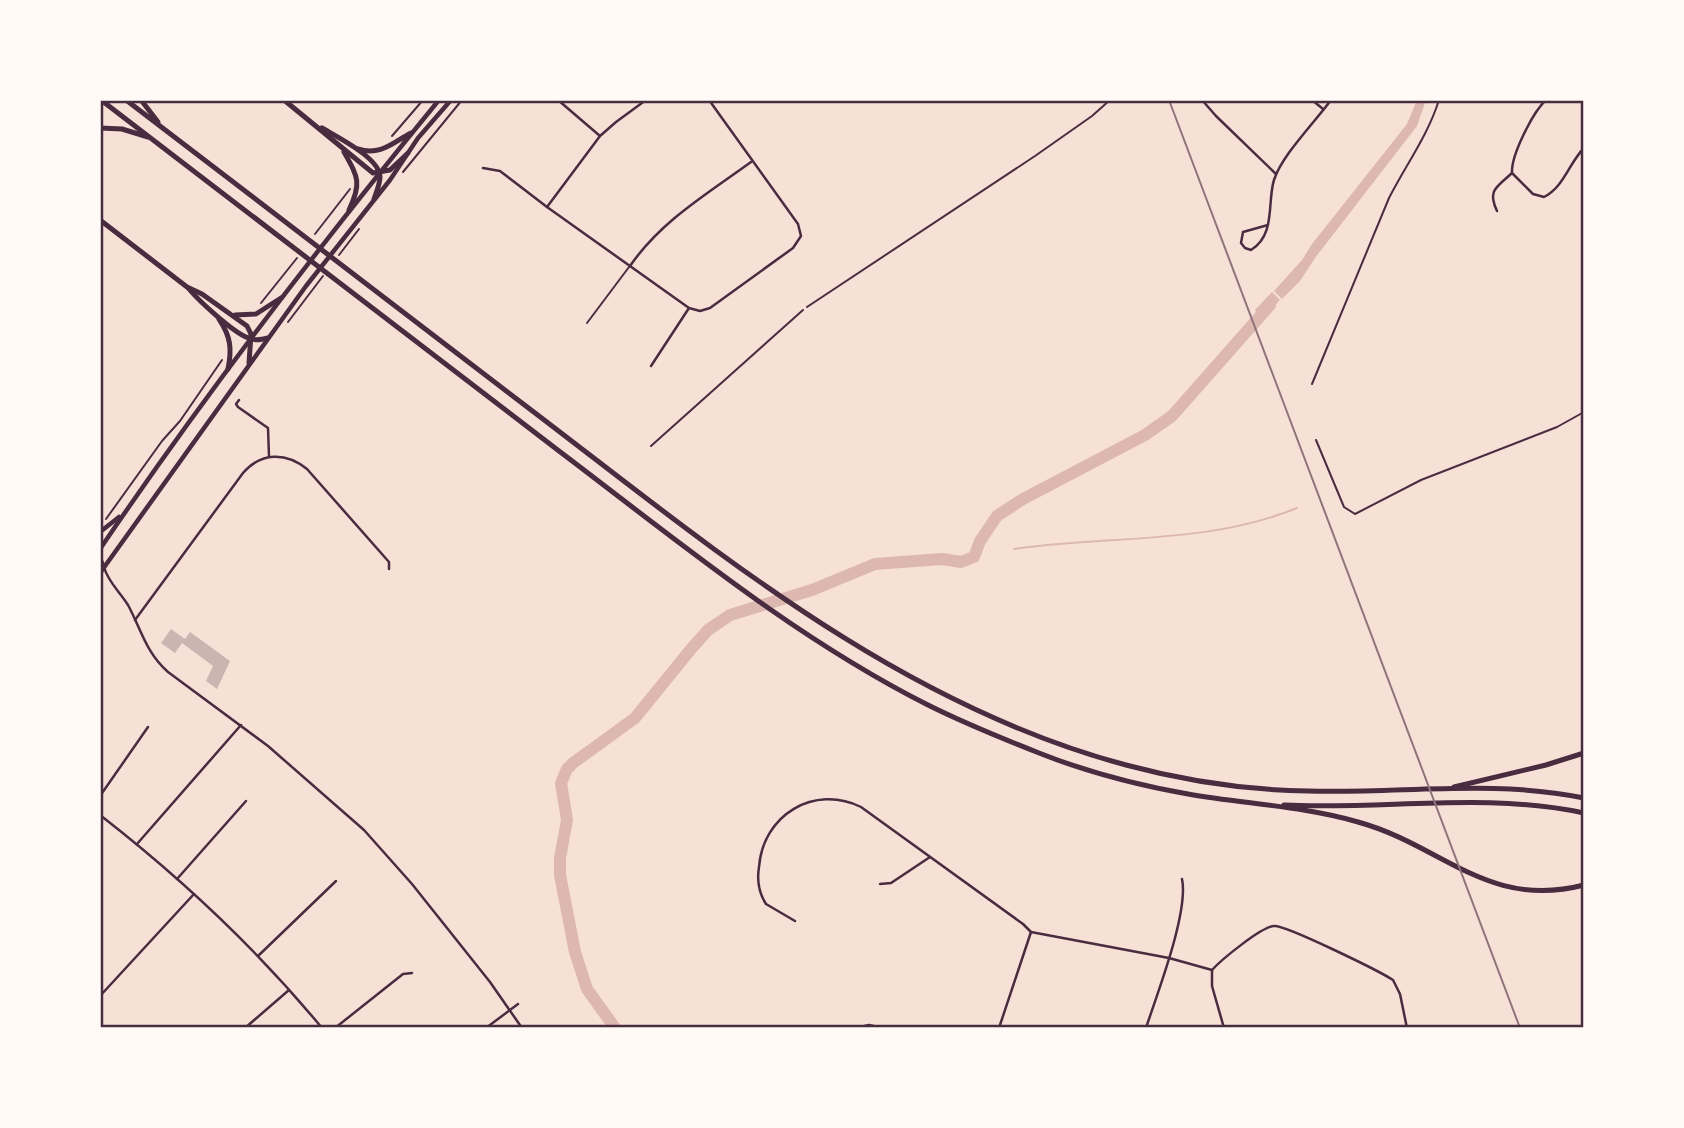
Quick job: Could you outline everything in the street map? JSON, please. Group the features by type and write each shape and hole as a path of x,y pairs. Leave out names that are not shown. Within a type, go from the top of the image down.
{"highway":[{"path":"101,100 547,442 761,602 880,678 928,705 982,730 1083,769 1123,780 1188,794 1358,821 1499,886 1556,891 1584,885"},
{"path":"126,100 681,525 774,592 887,666 985,716 1084,753 1204,782 1309,792 1476,788 1541,791 1584,798"},
{"path":"141,100 162,127"},
{"path":"284,100 367,170 390,170 408,153"},
{"path":"316,125 373,162 380,177 374,199"},
{"path":"100,128 122,130 152,139"},
{"path":"352,147 378,152 388,149 411,133"},
{"path":"342,149 358,180 357,194 349,210"},
{"path":"100,220 187,287 247,326 251,339 249,363"},
{"path":"187,287 241,334 251,339 268,338"},
{"path":"232,315 243,317 256,314 281,298"},
{"path":"218,316 231,342 228,369"},
{"path":"1440,790 1546,765 1584,753"},
{"path":"1255,803 1349,806 1510,803 1584,813"}],"main road":[{"path":"100,550 296,278 439,100"},
{"path":"100,573 306,286 451,100"},
{"path":"100,532 125,512"},
{"path":"100,559 104,567"}],"street":[{"path":"558,100 600,136"},
{"path":"547,207 600,136 646,100"},
{"path":"483,168 500,171 690,309 700,311 710,308 793,248 800,239 801,232 798,224 709,100"},
{"path":"1202,100 1276,174"},
{"path":"1312,100 1323,110"},
{"path":"1268,225 1244,232 1241,243 1245,248 1251,250 1256,247 1268,225 1276,174 1331,100"},
{"path":"1497,211 1492,193 1512,173 1513,160 1537,110 1546,100"},
{"path":"1512,173 1533,194 1546,196 1563,180 1575,157 1584,148"},
{"path":"629,266 642,247 669,221 752,161"},
{"path":"651,366 690,309"},
{"path":"239,400 237,407 268,428 269,456"},
{"path":"135,620 243,473 252,464 269,456 294,460 307,469 389,562 389,569"},
{"path":"104,567 135,620 145,645 161,665 241,725 317,788 383,851 412,884 522,1028"},
{"path":"138,844 241,725"},
{"path":"100,796 148,727"},
{"path":"795,921 766,904 763,899 758,869 762,849 774,825 786,814 805,802 831,799 855,804 1031,932 1168,958 1212,971"},
{"path":"177,878 246,800"},
{"path":"100,815 138,844 194,894 258,956 322,1028"},
{"path":"880,884 891,883 930,857"},
{"path":"1146,1028 1185,892 1182,879"},
{"path":"258,956 336,881"},
{"path":"100,996 194,894"},
{"path":"1224,1028 1212,986 1212,971 1222,960 1266,929 1279,926 1394,980 1400,994 1407,1028"},
{"path":"999,1028 1031,932"},
{"path":"335,1028 404,974 412,973"},
{"path":"245,1028 289,990"},
{"path":"485,1028 517,1004"},
{"path":"855,1028 869,1025 883,1028"}],"lane":[{"path":"807,307 1035,156 1093,116 1110,100"},
{"path":"587,323 629,266"},
{"path":"1315,440 1344,507 1355,514 1421,480 1535,436 1584,412"}],"path":[{"path":"390,138 423,100"},
{"path":"397,179 462,100"},
{"path":"1312,384 1389,198 1428,129 1439,100"},
{"path":"312,238 352,186"},
{"path":"335,261 350,241"},
{"path":"258,305 299,256"},
{"path":"312,290 328,271"},
{"path":"651,446 807,307"},
{"path":"102,523 219,368 224,356"},
{"path":"100,584 102,580"}],"shaded area":[{"path":"1417,100 1426,100 1417,126 1300,281 1282,299 1274,291 1302,260 1407,124"},
{"path":"1272,292 1280,300 1260,322 1255,310"}],"building":[{"path":"171,629 185,639 190,632 230,661 217,689 206,681 213,666 182,643 175,653 161,643"}],"waterway":[{"path":"615,1028 587,989 575,952 560,875 560,858 567,820 561,783 567,769 635,718 708,630 730,615 812,590 875,564 942,559 961,562 974,557 980,541 997,516 1023,499 1145,435 1172,416 1270,305"},
{"path":"1014,549 1193,534 1263,520 1297,508"}],"railway":[{"path":"1169,100 1520,1028"}]}
